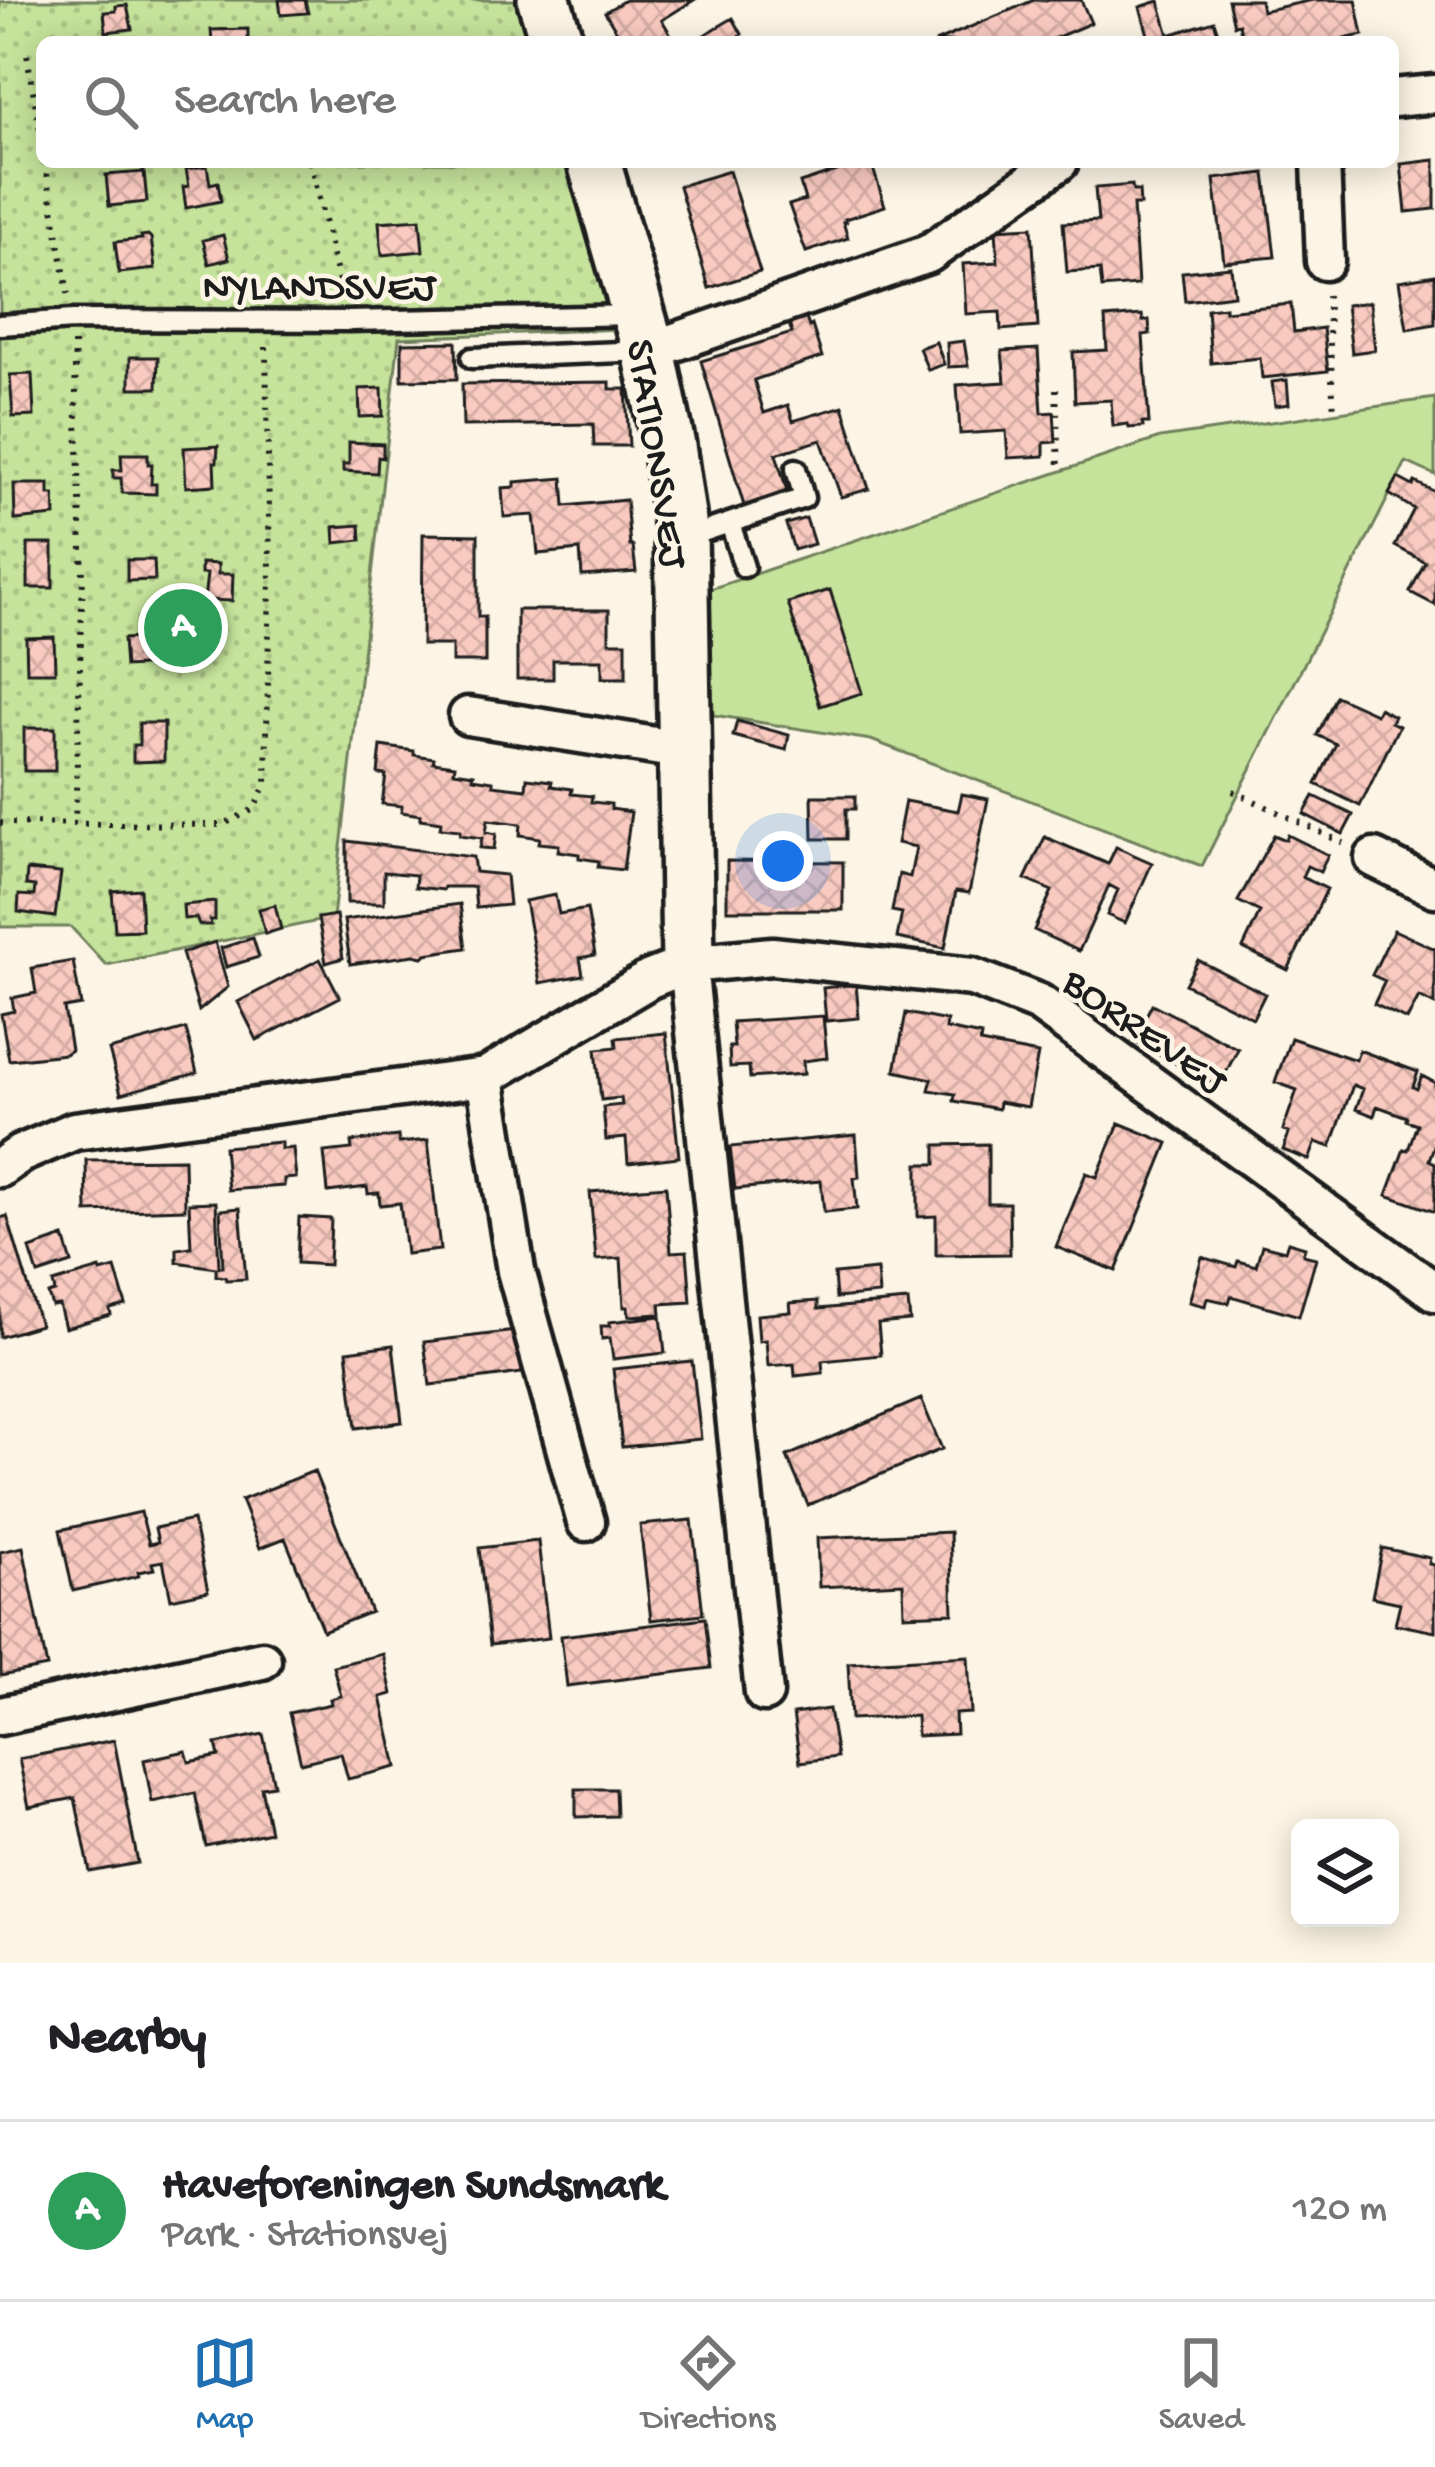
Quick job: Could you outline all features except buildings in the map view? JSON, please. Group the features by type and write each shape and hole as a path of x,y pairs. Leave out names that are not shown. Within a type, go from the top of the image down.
{"street":[{"path":"544,0 555,36"},
{"path":"1399,97 1435,94"},
{"name":"STATIONSVEJ","path":"597,168 644,333 669,446 681,539 688,964"},
{"path":"644,333 928,254 1051,168"},
{"path":"1321,168 1325,261"},
{"path":"468,716 686,751"},
{"path":"1374,858 1435,888"},
{"name":"BORREVEJ","path":"0,1168 74,1131 484,1077 650,979 688,964 772,956 972,977 1040,1003 1435,1292"},
{"path":"688,964 764,1693"},
{"path":"484,1077 516,1271 586,1522"},
{"path":"0,1716 262,1660"}],"lane":[{"name":"NYLANDSVEJ","path":"0,325 265,319 644,333"},
{"path":"472,358 644,333"},
{"path":"681,539 804,498 796,469"},
{"path":"730,523 744,567"}],"path":[{"path":"27,55 36,108"},
{"path":"46,168 73,320 83,576 75,823"},
{"path":"311,168 349,321"},
{"path":"1325,261 1334,412"},
{"path":"0,823 222,825 254,809 266,785 265,319"},
{"path":"1056,389 1059,470"},
{"path":"1234,790 1374,858"}],"green space":[{"path":"515,0 526,36 36,36 36,168 569,168 621,329 399,338 333,918 106,965 71,927 0,927 0,2"},
{"path":"1435,398 1435,475 1406,462 1202,866 871,740 713,715 710,589 1160,438"}],"place":[{"name":"Haveforeningen Sundsmark","path":"183,628"}]}
